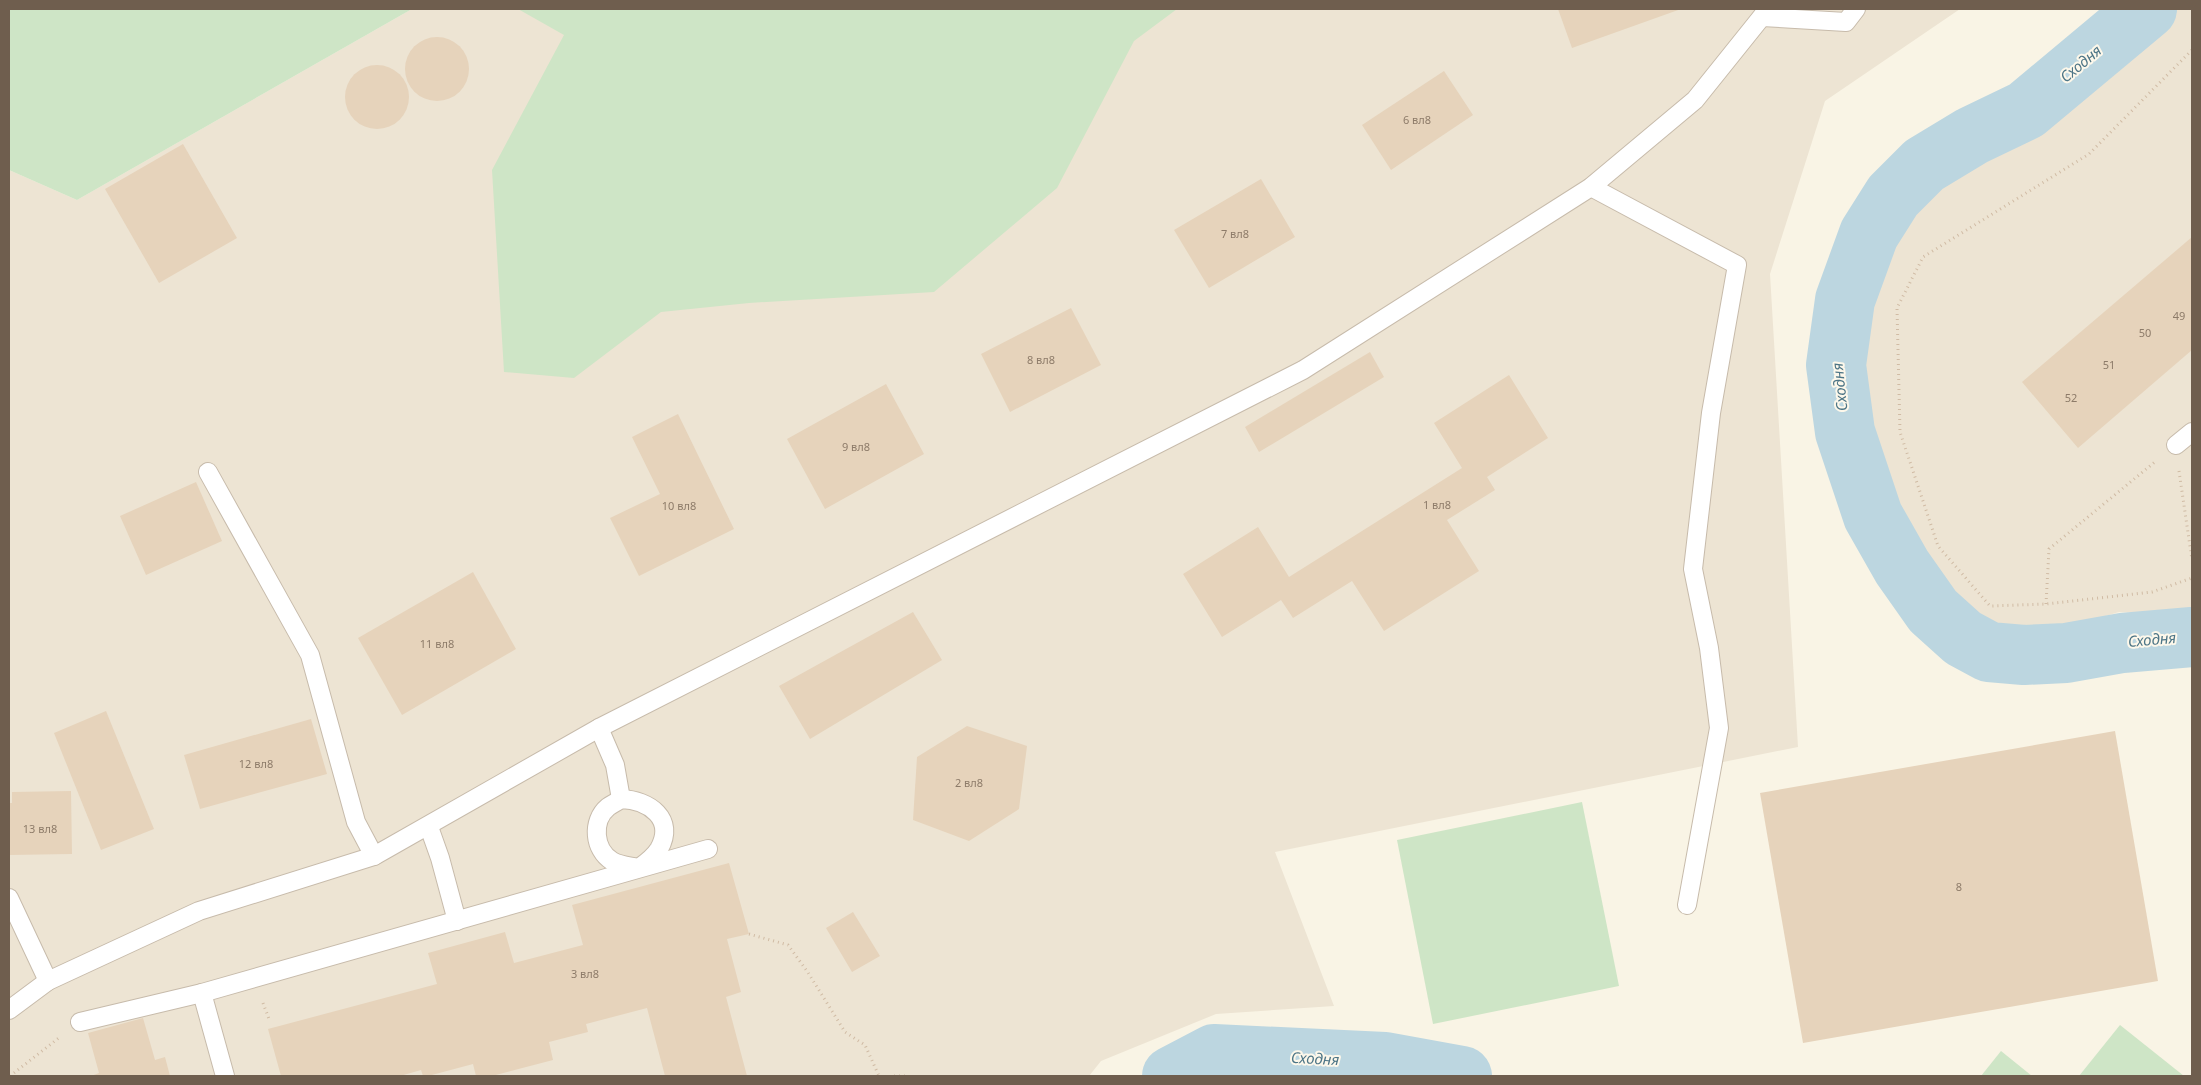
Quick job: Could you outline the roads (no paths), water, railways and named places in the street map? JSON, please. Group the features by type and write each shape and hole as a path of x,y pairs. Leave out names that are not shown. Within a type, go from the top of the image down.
{"lane":[{"path":"9,1010 48,981 199,911 374,856 429,827 599,728 1303,370 1591,187 1695,100 1765,13 1846,22 1856,9"},
{"path":"1591,187 1737,265 1711,413 1693,569 1709,648 1719,728 1687,905"},
{"path":"2176,445 2192,432"},
{"path":"208,472 310,655 356,822 374,856"},
{"path":"599,728 615,765 621,799"},
{"path":"621,799 635,800 647,804 657,812 662,824 663,838 658,850 639,868 612,861 603,852 598,840 597,827 601,815 607,808 621,799"},
{"path":"429,827 440,858 457,921"},
{"path":"80,1022 202,994 708,849"},
{"path":"9,898 48,981"},
{"path":"202,994 225,1076"}],"waterway":[{"name":"Сходня","path":"2147,9 2026,110 1972,136 1924,165 1893,196 1869,234 1845,300 1836,365 1845,432 1873,516 1902,567 1933,611 1963,638 1989,652 2024,655 2066,653 2122,643 2192,637"},
{"name":"Сходня","path":"1172,1076 1214,1054 1385,1062 1462,1076"}]}
